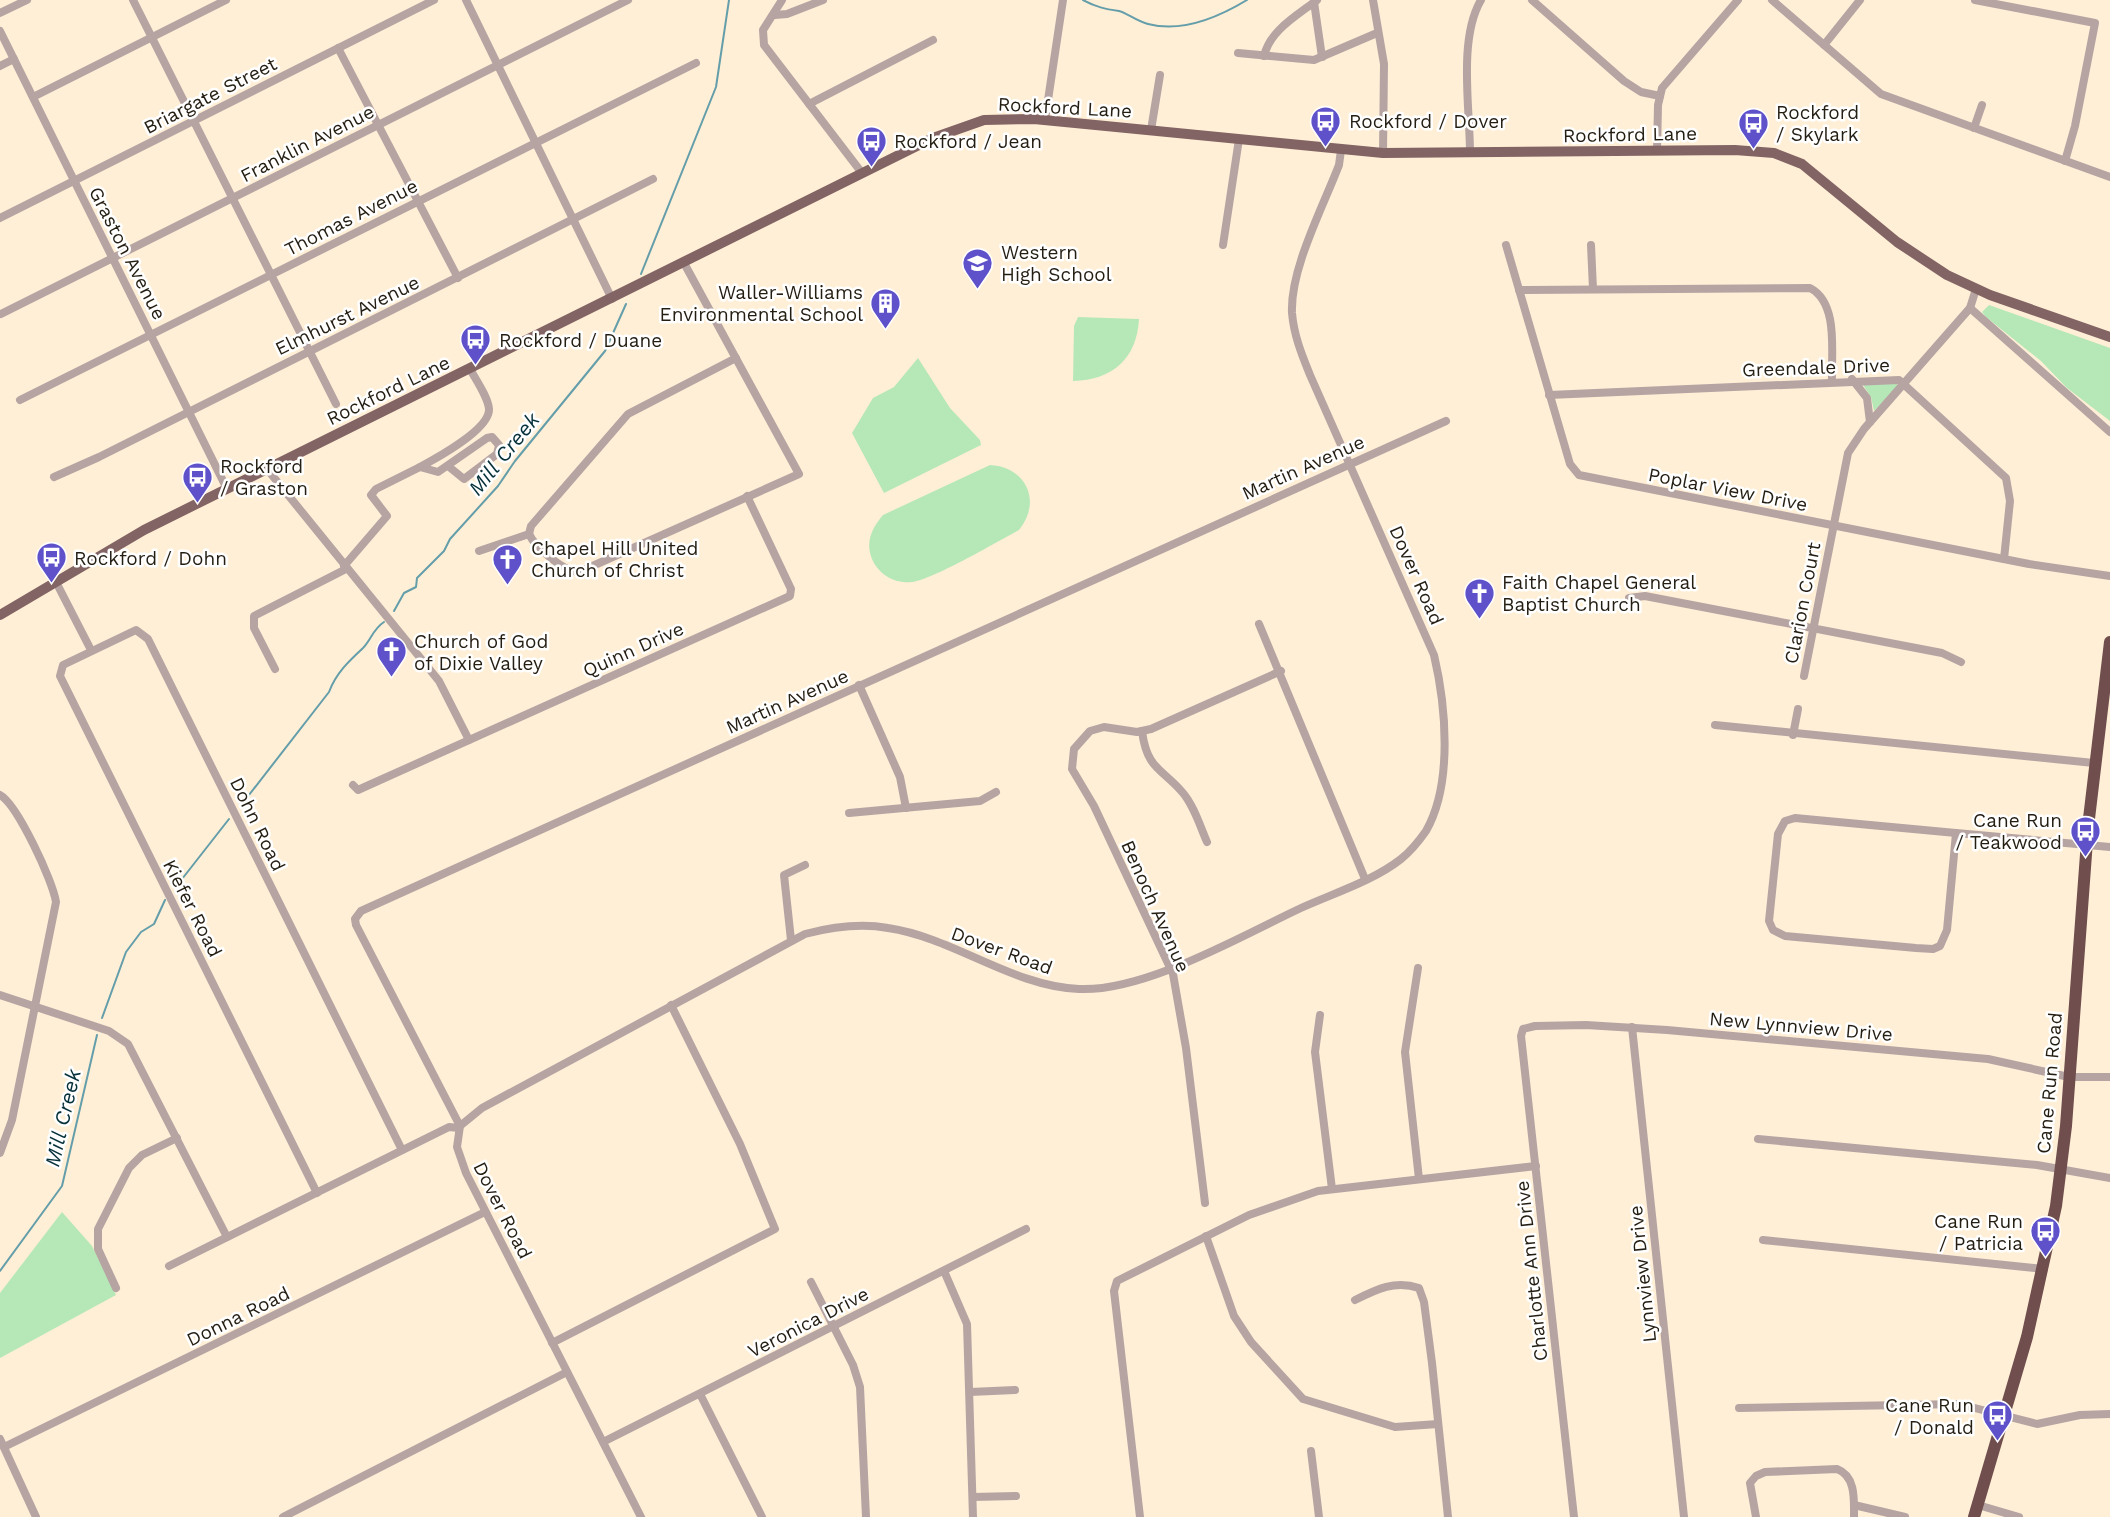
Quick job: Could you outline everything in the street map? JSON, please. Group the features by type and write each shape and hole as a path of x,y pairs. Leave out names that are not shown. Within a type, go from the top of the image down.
{"highway":[{"name":"Cane Run Road","path":"1976,1511 2044,1269 2061,1167 2094,763 2110,642"}],"main road":[{"name":"Rockford Lane","path":"0,615 134,536 862,173 968,124 1009,118 1383,153 1753,150 1787,157 1813,171 1915,254 1976,289 2110,337"}],"street":[{"path":"0,13 27,0"},
{"path":"133,0 336,404"},
{"path":"33,97 226,0"},
{"name":"Briargate Street","path":"0,218 434,0"},
{"path":"466,0 612,299"},
{"name":"Franklin Avenue","path":"1,314 628,0"},
{"path":"782,0 775,15 763,30 762,40 862,173"},
{"path":"775,15 787,14 823,0"},
{"path":"1045,120 1063,0"},
{"path":"1373,0 1384,64 1383,153"},
{"path":"1470,153 1465,81 1474,17 1481,0"},
{"path":"1532,0 1624,81 1641,92 1660,96"},
{"path":"1657,151 1660,96 1664,84 1738,0"},
{"path":"1772,0 1881,94 2110,177"},
{"path":"1824,45 1860,0"},
{"path":"1975,0 2005,3 2095,23 2076,126 2065,161"},
{"path":"1316,1 1322,57"},
{"path":"1264,56 1268,44 1280,30 1316,1"},
{"name":"Graston Avenue","path":"0,31 227,489"},
{"path":"1238,53 1311,60 1377,33"},
{"path":"809,104 933,40"},
{"path":"338,48 458,278"},
{"path":"0,66 14,58"},
{"name":"Thomas Avenue","path":"20,400 696,63"},
{"path":"1152,130 1160,75"},
{"path":"1974,128 1982,105"},
{"path":"1223,245 1238,139"},
{"name":"Dover Road","path":"641,1517 461,1162 457,1147 460,1127 482,1108 791,940 828,928 889,928 1025,979 1060,988 1121,986 1169,968 1365,879 1411,850 1433,817 1443,782 1438,671 1429,640 1299,348 1292,304 1298,272 1339,165 1341,150"},
{"name":"Elmhurst Avenue","path":"54,477 190,412 653,179"},
{"path":"1591,245 1593,289"},
{"name":"Poplar View Drive","path":"1506,246 1570,464 1582,477 2004,559 2110,576"},
{"path":"529,534 571,572 579,572 799,474 684,263"},
{"path":"1519,290 1810,288 1823,298 1829,314 1832,380"},
{"name":"Clarion Court","path":"1804,676 1845,461 1852,446 1870,422 1970,308 1976,289"},
{"path":"1970,308 2110,432"},
{"path":"529,534 531,526 628,414 736,358"},
{"path":"275,669 254,628 254,616 345,568 387,516 371,495 443,454 482,425 489,408 470,369"},
{"name":"Greendale Drive","path":"1549,395 1896,378 2006,478 2010,501 2004,559"},
{"path":"1852,379 1867,398 1870,422"},
{"name":"Martin Avenue","path":"460,1127 356,925 359,913 1447,421"},
{"path":"420,467 438,472 487,438 492,437 499,445 498,454 464,479 448,466"},
{"path":"267,469 439,681 469,740 358,790 352,785"},
{"name":"Quinn Drive","path":"469,740 790,596 791,589 747,496"},
{"path":"479,551 529,534"},
{"path":"56,582 91,650"},
{"path":"1629,598 1645,596 1813,628 1942,653 1961,662"},
{"path":"1259,624 1365,879"},
{"name":"Dohn Road","path":"91,650 131,631 140,631 148,639 402,1150"},
{"name":"Kiefer Road","path":"91,650 63,665 60,671 61,681 317,1193"},
{"path":"1207,842 1182,792 1154,766 1144,744 1142,731 1280,671"},
{"path":"859,685 900,777 906,808"},
{"path":"1793,734 1798,709"},
{"path":"1715,725 2094,763"},
{"name":"Benoch Avenue","path":"1142,731 1104,727 1090,731 1074,749 1072,769 1094,806 1169,968 1186,1048 1205,1203"},
{"path":"849,813 980,801 996,792"},
{"path":"0,794 13,807 55,897 56,912 12,1121 0,1153"},
{"path":"1956,833 1947,930 1938,947 1916,948 1785,936 1770,925 1778,834 1786,821 1795,818 2110,847"},
{"path":"791,940 783,875 806,865"},
{"path":"1418,968 1405,1052 1419,1179"},
{"path":"0,995 123,1038 136,1056 227,1237"},
{"path":"552,1343 775,1229 740,1144 671,1005"},
{"path":"1320,1015 1315,1052 1332,1189"},
{"name":"New Lynnview Drive","path":"1528,1026 1632,1027 1988,1059 2069,1077 2110,1077"},
{"name":"Charlotte Ann Drive","path":"1528,1026 1523,1029 1521,1036 1574,1517"},
{"name":"Lynnview Drive","path":"1632,1027 1684,1517"},
{"path":"169,1266 449,1127 460,1127"},
{"path":"116,1288 98,1249 98,1229 129,1168 142,1155 177,1138"},
{"path":"1758,1139 2061,1167 2110,1178"},
{"path":"1140,1517 1114,1292 1119,1280 1267,1208 1332,1189 1536,1166"},
{"name":"Donna Road","path":"2,1443 485,1212"},
{"name":"Veronica Drive","path":"603,1443 1026,1229"},
{"path":"1206,1236 1234,1316 1251,1342 1303,1399 1395,1427 1438,1424"},
{"path":"1763,1240 2044,1269"},
{"path":"944,1271 967,1324 973,1517"},
{"path":"811,1282 857,1374 863,1399 866,1517"},
{"path":"1355,1300 1392,1285 1404,1283 1419,1288 1424,1302 1448,1517"},
{"path":"282,1517 567,1372"},
{"path":"970,1392 1015,1390"},
{"path":"700,1394 762,1517"},
{"path":"1739,1408 1959,1404 2037,1423 2080,1415 2110,1414"},
{"path":"2,1443 36,1517"},
{"path":"1311,1451 1319,1517"},
{"path":"1756,1517 1750,1483 1756,1476 1765,1472 1843,1471 1852,1482 1854,1517"},
{"path":"973,1497 1016,1496"},
{"path":"1854,1505 1905,1517"},
{"path":"1976,1511 2019,1517"}],"green space":[{"path":"1989,305 2110,348 2110,421 2067,388 2041,361 1986,317 1982,312"},
{"path":"1078,317 1139,319 1133,345 1120,364 1100,376 1073,381 1074,326"},
{"path":"918,358 950,408 980,440 981,445 884,493 852,433 873,398 894,387"},
{"path":"1896,383 1898,386 1874,411 1871,397 1863,385"},
{"path":"990,465 1013,472 1027,488 1029,508 1019,530 965,560 921,580 900,581 879,570 869,547 873,530 883,515"},
{"path":"62,1212 92,1246 116,1295 0,1358 0,1293"}],"waterway":[{"name":"Mill Creek","path":"641,274 716,87 729,0"},
{"name":"Mill Creek","path":"1083,0 1122,12 1144,23 1161,26 1200,22 1247,0"},
{"name":"Mill Creek","path":"394,611 404,593 416,587 417,578 444,551 450,539 498,486 515,461 605,351 626,304"},
{"name":"Mill Creek","path":"242,804 329,692 339,673 384,622"},
{"name":"Mill Creek","path":"175,888 229,819"},
{"name":"Mill Creek","path":"102,1018 126,952 141,932 154,924 165,900"},
{"name":"Mill Creek","path":"0,1271 62,1186 97,1035"}],"place":[{"name":"Rockford / Dover","path":"1326,148"},
{"name":"Rockford / Skylark","path":"1753,150"},
{"name":"Rockford / Jean","path":"871,168"},
{"name":"Western High School","path":"978,290"},
{"name":"Waller-Williams Environmental School","path":"886,330"},
{"name":"Rockford / Duane","path":"476,367"},
{"name":"Rockford / Graston","path":"197,504"},
{"name":"Rockford / Dohn","path":"51,585"},
{"name":"Chapel Hill United Church of Christ","path":"508,586"},
{"name":"Faith Chapel General Baptist Church","path":"1479,620"},
{"name":"Church of God of Dixie Valley","path":"391,679"},
{"name":"Cane Run / Teakwood","path":"2085,858"},
{"name":"Cane Run / Patricia","path":"2046,1259"},
{"name":"Cane Run / Donald","path":"1997,1443"}]}
